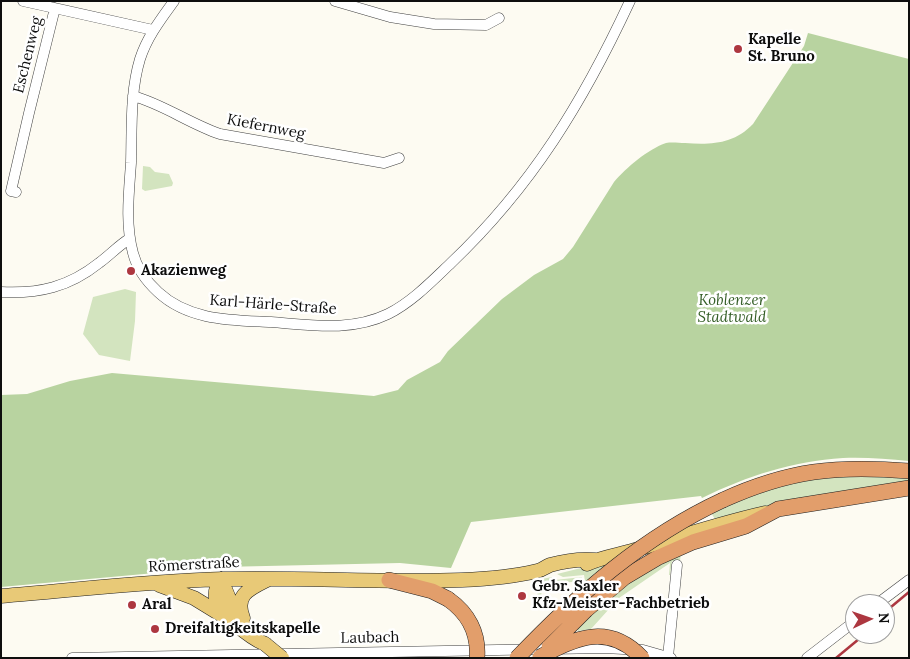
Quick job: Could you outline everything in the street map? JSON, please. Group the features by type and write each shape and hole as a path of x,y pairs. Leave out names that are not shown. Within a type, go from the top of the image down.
{"highway":[{"path":"517,658 572,604 612,569 657,537 723,500 762,484 801,473 846,468 909,471"},
{"path":"539,657 586,610 625,577 657,558 693,542 746,526 778,509 909,488"},
{"path":"862,496 879,498 909,497"},
{"path":"389,580 432,591 448,599 462,610 472,625 477,644 478,658"},
{"path":"539,657 569,642 592,637 606,638 619,642 630,647 642,658"}],"main road":[{"name":"Römerstraße","path":"1,596 221,579 481,579 541,570 553,564 578,560 595,560 632,551 704,528 778,509"},
{"path":"246,626 240,609 242,597 250,588 271,578"},
{"path":"221,579 216,591 216,599 221,608 256,640 265,644"},
{"path":"221,579 234,611 246,626 282,658"},
{"path":"154,583 194,598 230,618"}],"street":[{"path":"23,1 153,30"},
{"name":"Karl-Härle-Straße","path":"174,1 153,30 140,58 133,96 129,209 133,256 145,278 169,301 191,312 220,318 330,326 352,325 373,320 390,313 406,303 467,248 525,181 559,135 586,90 630,1"},
{"path":"335,1 390,17 434,24 486,24 499,18"},
{"name":"Eschenweg","path":"16,192 12,191 18,161 55,8"},
{"name":"Kiefernweg","path":"133,96 144,99 200,127 220,134 384,163 399,158"},
{"path":"1,292 27,293 43,291 80,277 130,238"},
{"path":"669,657 677,565"},
{"path":"891,594 909,580"},
{"path":"807,658 845,629"},
{"name":"Laubach","path":"72,658 596,648 637,650 669,657"}],"green space":[{"name":"Koblenzer Stadtwald","path":"808,33 909,59 909,461 843,458 806,462 753,476 702,498 701,496 471,522 451,568 400,563 221,567 1,587 1,395 27,394 70,381 112,373 374,396 398,390 407,380 440,362 448,351 502,299 534,275 563,259 573,247 614,182 638,160 666,143 704,144 722,142 746,131 753,124 804,46"},
{"path":"143,166 150,167 155,172 169,174 173,183 172,186 145,191 142,189"},
{"path":"125,289 136,292 135,321 130,361 99,355 83,334 93,297"},
{"path":"826,475 909,476 909,484 789,501 715,519 711,513 746,495"},
{"path":"681,553 680,561 672,561 670,575 670,563 619,598 591,629 578,631 578,628 620,588"},
{"path":"613,560 588,581 585,581 584,575 563,577 557,574"},
{"path":"552,577 555,580 582,577 582,581 541,585 542,608 538,609 537,580"}],"railway":[{"path":"895,604 909,592"},
{"path":"836,658 853,644"}],"place":[{"name":"Kapelle St. Bruno","path":"738,49"},
{"name":"Akazienweg","path":"131,271"},
{"name":"Gebr. Saxler Kfz-Meister-Fachbetrieb","path":"522,596"},
{"name":"Aral","path":"132,605"},
{"name":"Dreifaltigkeitskapelle","path":"155,629"}]}
